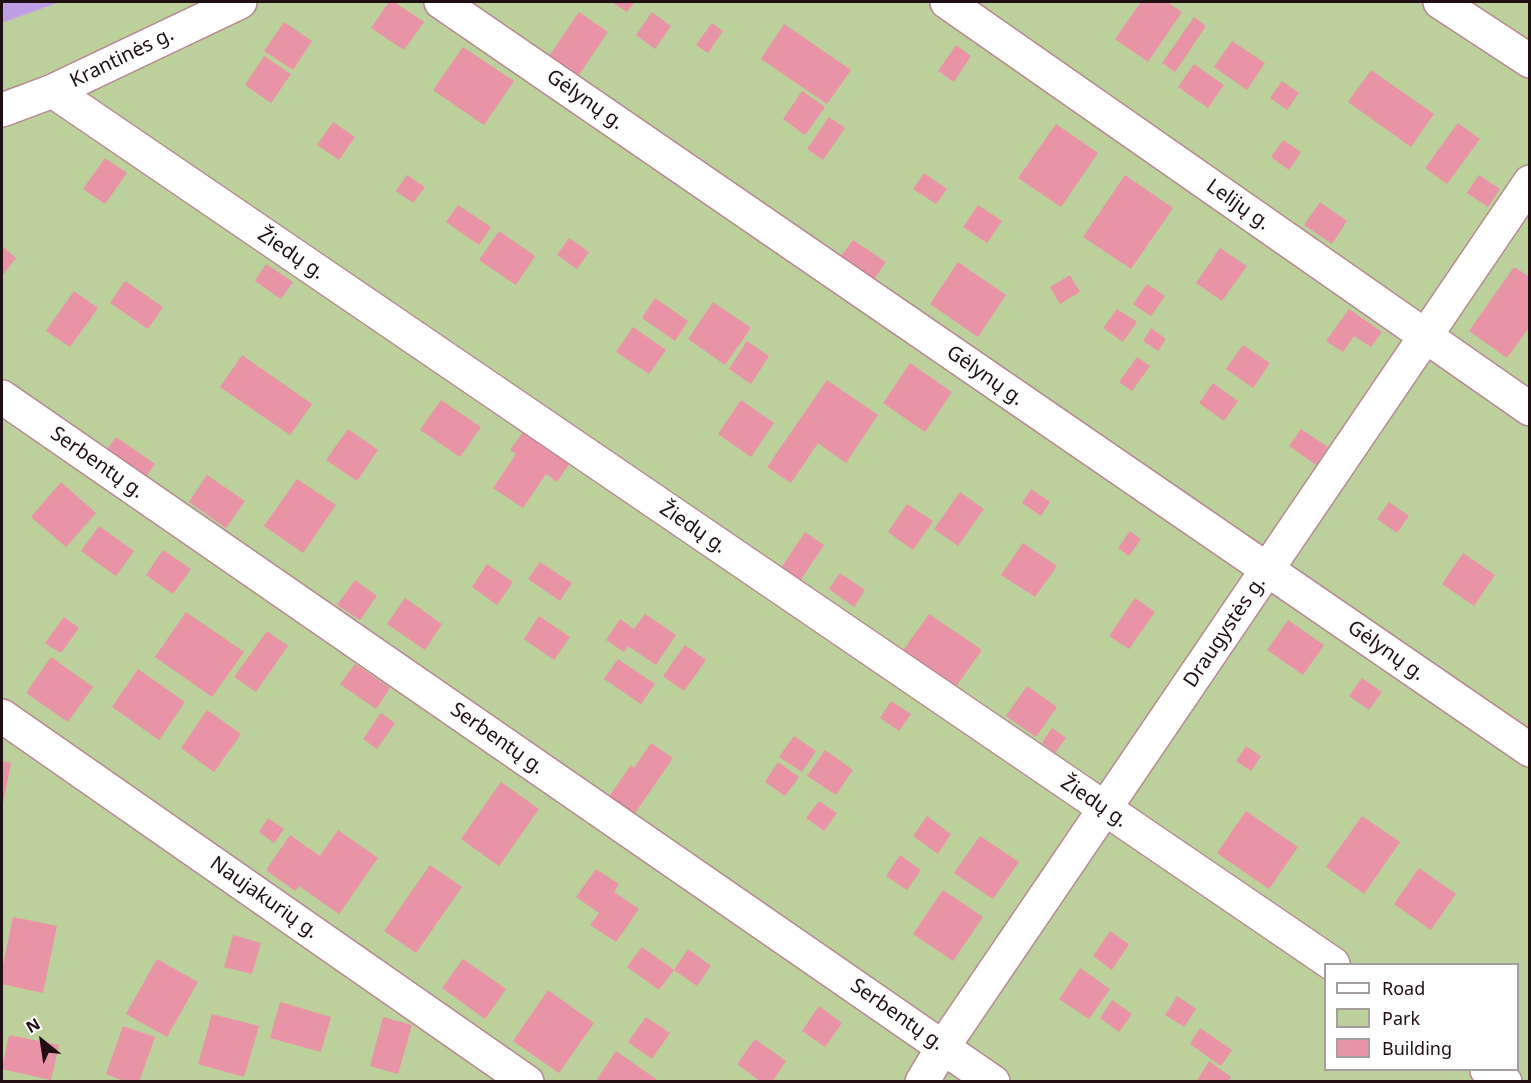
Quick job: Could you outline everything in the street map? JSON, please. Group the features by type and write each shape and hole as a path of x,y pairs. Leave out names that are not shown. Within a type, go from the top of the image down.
{"street":[{"name":"Krantinės g.","path":"2,110 52,91 240,2"},
{"name":"Gėlynų g.","path":"441,2 1530,750"},
{"name":"Lelijų g.","path":"948,2 1530,409"},
{"path":"1440,2 1530,61"},
{"name":"Žiedų g.","path":"52,91 1332,963"},
{"name":"Draugystės g.","path":"922,1082 943,1047 1530,182"},
{"name":"Serbentų g.","path":"2,397 993,1082"},
{"name":"Naujakurių g.","path":"2,716 527,1082"},
{"path":"1488,1071 1505,1082"}],"green space":[{"path":"60,2 1529,2 1529,1081 2,1081 2,23"}],"shaded area":[{"path":"2,2 60,2 2,23"}],"building":[{"path":"389,2 394,2 424,22 404,50 371,28"},
{"path":"612,2 635,2 627,12"},
{"path":"1141,2 1167,2 1182,12 1148,62 1115,39"},
{"path":"579,12 608,32 578,76 549,56"},
{"path":"652,12 671,26 655,49 636,35"},
{"path":"1194,17 1206,26 1175,72 1162,63"},
{"path":"284,22 312,41 293,70 264,51"},
{"path":"712,23 723,31 708,53 696,45"},
{"path":"784,24 851,70 827,104 761,59"},
{"path":"1232,41 1265,63 1247,90 1214,67"},
{"path":"956,45 971,56 954,82 938,71"},
{"path":"463,47 514,81 484,125 433,90"},
{"path":"264,56 291,74 271,103 245,85"},
{"path":"1194,64 1224,85 1208,108 1178,87"},
{"path":"1371,70 1434,114 1411,147 1348,102"},
{"path":"1282,81 1299,93 1287,110 1270,98"},
{"path":"802,91 825,107 805,135 783,119"},
{"path":"829,117 845,128 823,160 807,149"},
{"path":"333,122 355,137 339,160 317,145"},
{"path":"1458,123 1480,139 1447,184 1425,168"},
{"path":"1056,124 1098,153 1061,207 1018,178"},
{"path":"1283,140 1301,152 1289,170 1271,157"},
{"path":"105,158 127,173 105,204 83,189"},
{"path":"924,173 947,189 936,204 913,189"},
{"path":"407,175 425,187 413,203 396,191"},
{"path":"1125,175 1173,208 1131,269 1083,237"},
{"path":"1479,175 1500,189 1488,207 1467,193"},
{"path":"1320,202 1347,221 1332,244 1304,225"},
{"path":"458,205 491,227 479,245 446,222"},
{"path":"978,205 1002,221 987,243 963,227"},
{"path":"499,231 535,256 516,285 479,260"},
{"path":"569,238 589,252 577,269 557,255"},
{"path":"853,240 886,262 870,285 837,262"},
{"path":"2,246 16,258 2,276"},
{"path":"1220,248 1247,266 1222,301 1196,283"},
{"path":"958,262 1006,295 978,337 930,304"},
{"path":"266,264 293,282 281,299 255,281"},
{"path":"1514,267 1530,277 1530,326 1507,358 1469,331"},
{"path":"1070,275 1080,292 1060,304 1050,287"},
{"path":"125,281 163,307 148,329 110,303"},
{"path":"1147,284 1165,296 1151,316 1133,304"},
{"path":"74,291 98,308 70,347 46,331"},
{"path":"655,298 688,321 675,341 642,318"},
{"path":"713,302 751,328 725,365 688,339"},
{"path":"1117,309 1137,322 1123,342 1103,328"},
{"path":"1349,309 1382,332 1371,347 1354,336 1343,352 1326,341"},
{"path":"633,327 666,350 649,374 616,352"},
{"path":"1151,328 1166,339 1158,351 1143,341"},
{"path":"747,341 769,356 751,384 729,369"},
{"path":"1243,345 1270,363 1253,388 1226,369"},
{"path":"242,355 312,404 290,435 220,387"},
{"path":"1137,357 1150,366 1132,391 1119,382"},
{"path":"910,363 952,392 925,432 883,403"},
{"path":"827,380 878,415 846,463 818,443 791,483 767,467"},
{"path":"1213,383 1238,401 1224,421 1199,403"},
{"path":"441,400 481,427 460,457 420,430"},
{"path":"741,400 774,423 751,457 718,434"},
{"path":"348,429 378,450 357,481 326,460"},
{"path":"1301,429 1328,447 1316,465 1289,446"},
{"path":"523,432 569,464 557,482 546,474 523,508 493,488 516,454 510,450"},
{"path":"116,437 155,464 145,478 106,451"},
{"path":"207,475 245,501 226,528 189,502"},
{"path":"297,479 336,505 303,553 264,526"},
{"path":"61,482 96,513 66,547 31,517"},
{"path":"1031,489 1050,502 1041,516 1022,503"},
{"path":"960,492 984,509 958,546 934,529"},
{"path":"1389,502 1409,516 1397,533 1377,519"},
{"path":"907,504 933,521 913,550 888,532"},
{"path":"99,526 134,551 116,576 81,551"},
{"path":"1130,531 1141,539 1129,556 1118,548"},
{"path":"805,532 824,545 800,581 781,568"},
{"path":"1023,543 1057,566 1035,597 1001,575"},
{"path":"163,550 191,569 173,594 146,575"},
{"path":"1463,553 1495,575 1474,606 1442,584"},
{"path":"540,562 572,583 560,601 528,579"},
{"path":"487,564 513,582 497,605 472,587"},
{"path":"840,573 865,590 854,607 829,589"},
{"path":"355,580 377,596 360,620 337,605"},
{"path":"405,598 442,624 425,650 387,624"},
{"path":"1135,598 1155,612 1129,649 1109,636"},
{"path":"186,612 244,652 212,697 155,657"},
{"path":"645,614 676,635 656,665 628,646 624,652 606,640 620,619 634,629"},
{"path":"929,614 982,650 955,688 902,652"},
{"path":"539,616 570,637 554,660 524,639"},
{"path":"64,617 79,628 61,653 45,643"},
{"path":"1288,620 1324,645 1303,675 1267,650"},
{"path":"267,631 288,646 256,692 234,677"},
{"path":"685,645 706,660 684,691 663,676"},
{"path":"51,657 93,687 68,722 26,693"},
{"path":"618,659 655,684 641,704 604,679"},
{"path":"355,664 390,688 376,709 340,684"},
{"path":"138,669 185,702 159,740 112,707"},
{"path":"1362,678 1382,692 1369,710 1349,696"},
{"path":"1027,686 1057,707 1036,737 1006,716"},
{"path":"891,701 911,714 899,731 880,718"},
{"path":"207,710 241,734 214,772 181,748"},
{"path":"381,713 395,723 377,749 363,739"},
{"path":"1052,728 1066,738 1055,753 1042,743"},
{"path":"794,736 816,751 802,772 779,757"},
{"path":"651,743 673,758 633,816 608,798 631,765 634,768"},
{"path":"1246,746 1261,756 1251,771 1236,761"},
{"path":"825,750 853,770 836,795 807,776"},
{"path":"2,761 11,763 3,804 2,803"},
{"path":"778,762 799,777 785,796 765,782"},
{"path":"501,782 539,809 499,866 461,839"},
{"path":"819,801 837,813 824,831 806,818"},
{"path":"1246,811 1298,847 1269,889 1217,853"},
{"path":"927,816 951,834 938,854 913,836"},
{"path":"1362,816 1400,842 1364,894 1326,867"},
{"path":"268,818 284,829 274,843 259,832"},
{"path":"338,830 378,858 339,914 299,886 295,891 266,870 290,835 320,856"},
{"path":"980,836 1019,862 993,899 954,873"},
{"path":"900,855 921,870 907,890 886,876"},
{"path":"430,865 462,887 416,953 384,931"},
{"path":"1419,868 1456,894 1431,930 1394,904"},
{"path":"596,869 619,884 614,892 639,909 616,942 590,925 599,913 576,897"},
{"path":"943,890 983,917 953,961 913,934"},
{"path":"13,917 57,926 43,993 2,984 2,970"},
{"path":"1110,931 1129,944 1112,970 1093,956"},
{"path":"233,935 261,943 252,974 224,967"},
{"path":"642,947 674,970 659,990 627,967"},
{"path":"688,949 711,966 697,986 674,970"},
{"path":"157,959 198,982 167,1037 126,1014"},
{"path":"463,959 506,989 485,1019 442,988"},
{"path":"1080,968 1110,989 1089,1019 1059,999"},
{"path":"548,990 594,1023 559,1073 513,1041"},
{"path":"1177,996 1196,1009 1184,1027 1165,1015"},
{"path":"1112,1000 1132,1014 1119,1032 1100,1018"},
{"path":"280,1002 331,1017 321,1052 270,1038"},
{"path":"819,1006 842,1023 825,1047 802,1031"},
{"path":"212,1014 259,1026 244,1077 198,1064"},
{"path":"383,1017 412,1025 398,1074 370,1066"},
{"path":"646,1017 670,1033 652,1059 628,1042"},
{"path":"123,1026 155,1037 139,1082 126,1082 106,1074"},
{"path":"1200,1028 1232,1050 1221,1066 1190,1044"},
{"path":"9,1035 59,1045 51,1080 2,1069"},
{"path":"755,1039 786,1061 772,1082 761,1082 737,1064"},
{"path":"616,1051 656,1079 654,1082 595,1082"},
{"path":"1209,1061 1231,1077 1228,1082 1196,1082"}]}
